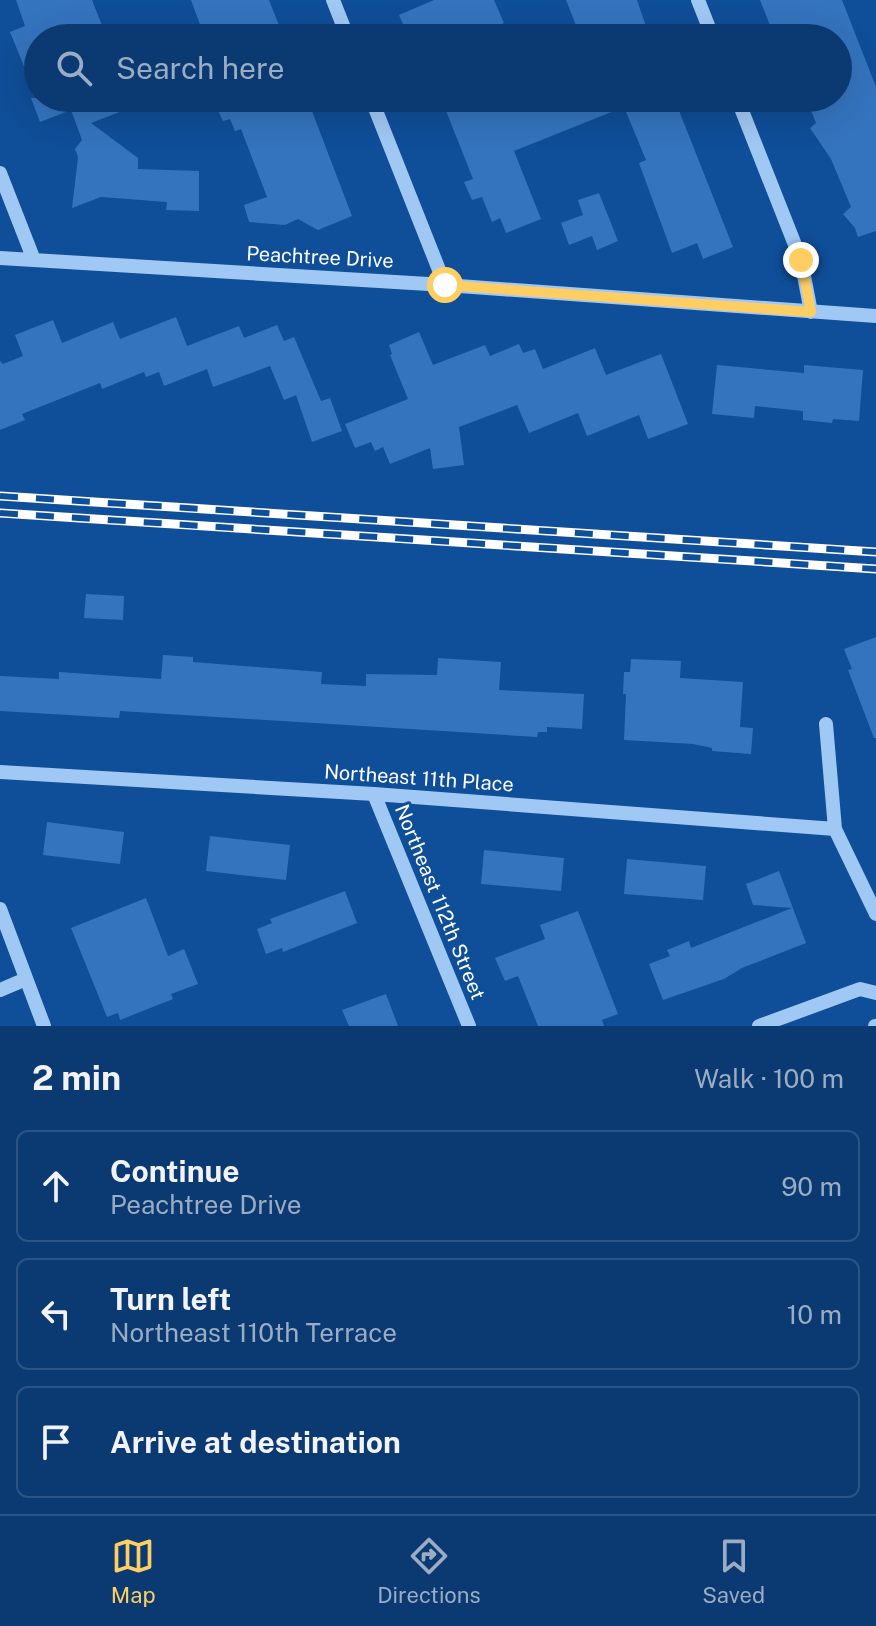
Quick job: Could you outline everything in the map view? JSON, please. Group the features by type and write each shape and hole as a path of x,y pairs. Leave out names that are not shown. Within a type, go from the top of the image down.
{"street":[{"path":"333,0 342,24"},
{"path":"698,0 707,24"},
{"path":"377,112 445,285"},
{"path":"743,112 801,260 811,312"},
{"path":"0,173 34,260"},
{"name":"Peachtree Drive","path":"0,258 445,285 876,316"},
{"path":"826,724 835,829 876,914"},
{"name":"Northeast 11th Place","path":"0,772 374,794 835,829"},
{"name":"Northeast 112th Street","path":"374,794 469,1026"},
{"path":"0,909 44,1026"},
{"path":"0,990 26,979"},
{"path":"759,1026 860,989 876,993"}],"building":[{"path":"16,0 92,0 101,24 24,24"},
{"path":"191,0 269,0 278,24 200,24"},
{"path":"434,0 494,0 504,23 403,24 399,15"},
{"path":"566,0 637,0 645,24 575,24"},
{"path":"760,0 842,0 851,24 769,24"},
{"path":"24,26 24,66 10,32"},
{"path":"852,26 876,87 876,231 858,237 855,228 843,214 851,207 831,159 810,128 816,123 812,112 852,112"},
{"path":"36,112 66,112 40,122"},
{"path":"72,112 120,112 91,123 138,158 138,169 199,171 199,211 166,210 167,202 101,197 72,208 78,157 75,149 82,140"},
{"path":"219,112 312,112 352,216 318,230 298,219 285,225 249,222 244,205 267,197 241,129 235,131 230,119 223,121"},
{"path":"447,112 612,112 514,151 541,219 506,233 500,218 492,222 482,197 472,200 464,182 473,179"},
{"path":"626,112 680,112 733,247 703,259 697,243 672,253 639,163 646,160"},
{"path":"599,193 618,241 597,250 592,236 569,245 561,223 583,215 578,200"},
{"path":"176,317 187,346 239,326 244,338 277,325 284,341 294,337 321,401 330,398 342,431 312,442 296,395 284,400 270,366 213,387 207,369 164,386 159,372 146,377 144,372 102,389 100,383 22,414 25,420 0,430 0,361 3,364 23,356 15,335 53,320 62,343 113,322 120,339"},
{"path":"419,332 433,365 485,345 490,356 519,344 523,353 535,349 543,369 595,348 606,375 661,354 688,424 648,439 639,415 587,436 578,413 529,433 517,405 459,427 464,465 433,469 430,448 390,464 383,447 375,451 371,442 355,448 345,424 408,399 389,345"},
{"path":"717,365 804,373 804,365 863,370 859,421 833,419 832,423 803,420 803,411 755,406 754,418 712,414"},
{"path":"86,594 124,596 123,620 84,618"},
{"path":"876,637 874,738 848,670 852,669 844,649"},
{"path":"163,655 193,657 193,662 322,672 321,684 366,686 366,674 437,675 438,658 501,662 499,690 584,694 582,729 547,727 547,732 538,732 537,737 120,711 119,718 0,711 0,676 59,679 59,672 161,679"},
{"path":"631,659 681,661 680,678 743,682 740,727 753,728 751,754 712,751 712,748 693,744 624,740 624,672 630,672"},
{"path":"47,822 124,832 120,864 43,855"},
{"path":"210,836 290,845 286,880 206,871"},
{"path":"484,850 564,858 561,891 481,884"},
{"path":"627,859 706,866 703,900 624,894"},
{"path":"779,871 806,943 742,968 724,979 663,1000 649,964 670,956 667,950 689,941 691,948 792,908 753,905 746,884"},
{"path":"345,891 357,923 283,952 282,948 266,954 257,929 272,923 270,919"},
{"path":"146,898 168,956 184,949 198,984 171,994 173,999 120,1020 118,1013 107,1017 71,928"},
{"path":"578,911 618,1014 602,1020 604,1026 538,1026 518,976 505,981 495,958 545,939 540,925"},
{"path":"386,994 398,1026 349,1026 342,1010"}],"railway":[{"path":"0,496 876,552"},
{"path":"0,513 876,569"}],"route":[{"path":"445,285 811,312 801,260"}]}
